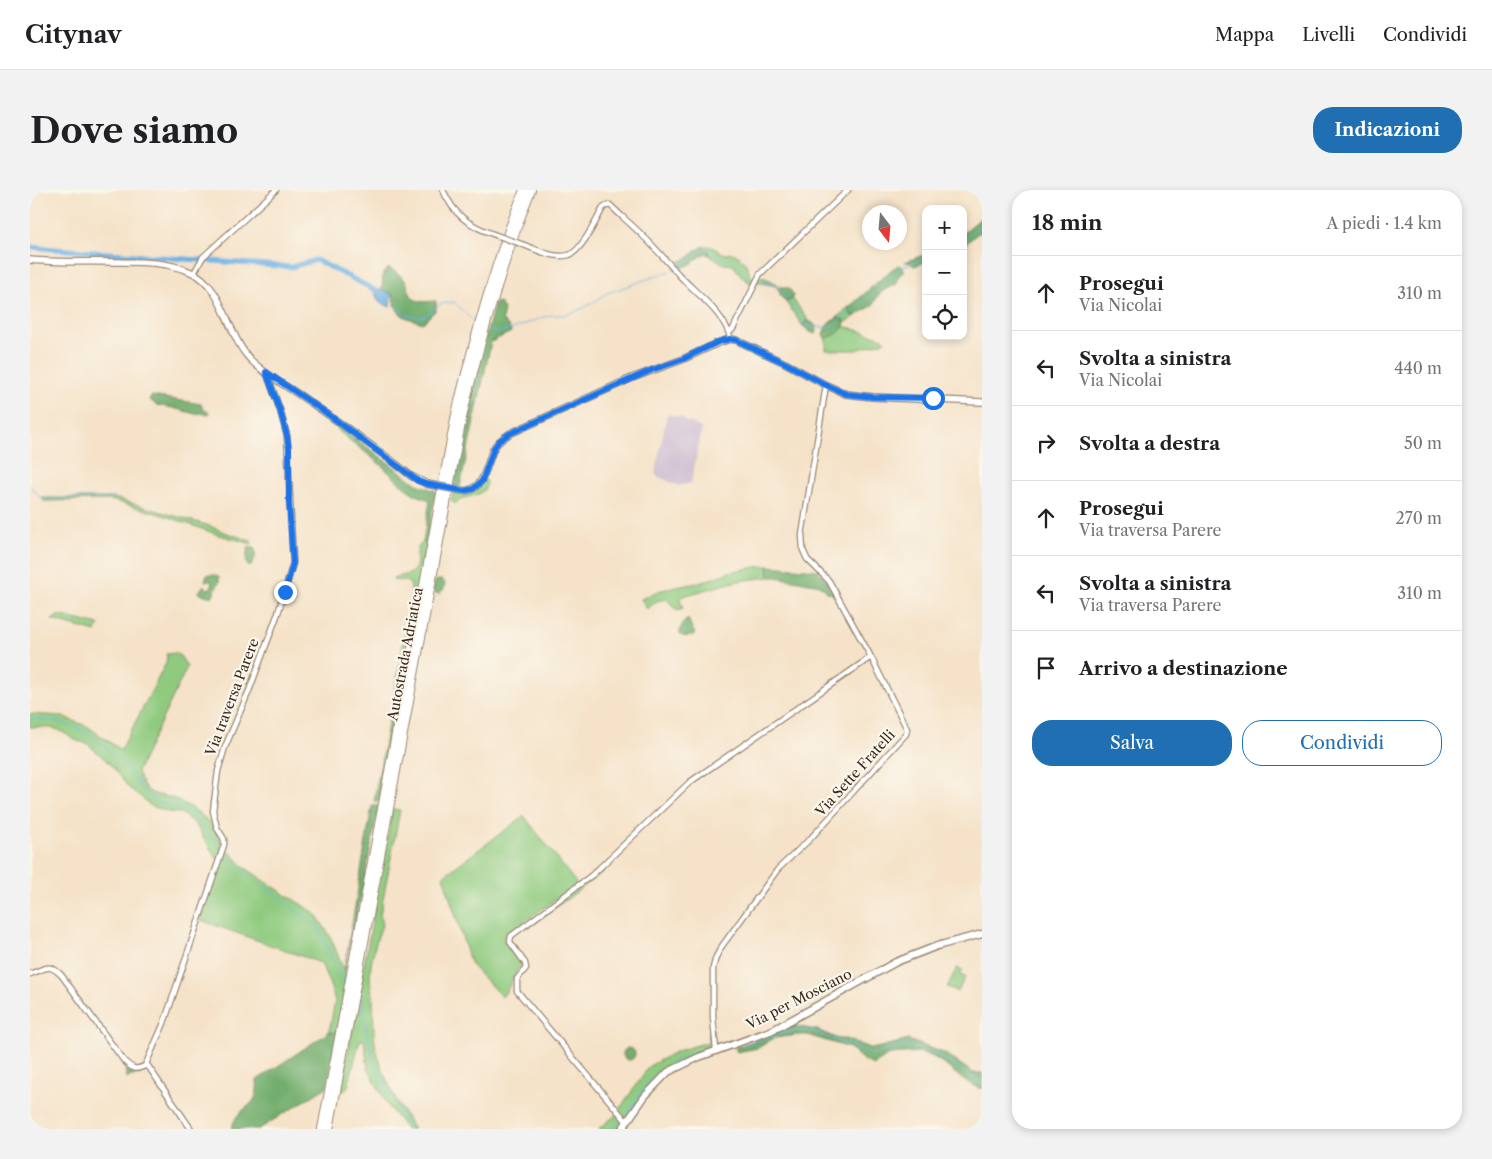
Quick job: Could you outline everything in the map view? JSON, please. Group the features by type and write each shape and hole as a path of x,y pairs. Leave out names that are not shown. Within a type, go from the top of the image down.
{"highway":[{"name":"Autostrada Adriatica","path":"322,1129 456,414 487,295 524,190"},
{"name":"Autostrada Adriatica","path":"328,1129 463,413 496,288 531,190"}],"main road":[{"name":"Via per Mosciano","path":"622,1129 645,1096 668,1072 716,1050 772,1030 896,962 937,946 982,934"}],"street":[{"path":"194,273 203,257 276,190"},
{"path":"443,190 450,206 464,219 479,228 556,255 573,253 580,246 604,208 610,205 642,234 720,317 730,336 846,394 982,402"},
{"path":"730,336 760,274 848,190"},
{"name":"Via traversa Parere","path":"30,260 51,262 160,262 178,266 194,273 216,294 242,348 249,358 266,372 325,412 411,476 426,484 464,491 473,489 480,483 494,448 499,441 509,434 646,373 681,360 730,336"},
{"name":"Via traversa Parere","path":"146,1063 164,1023 224,845 224,838 217,828 213,811 221,758 249,692 278,613 293,563 287,436 266,372"},
{"name":"Via Sette Fratelli","path":"716,1050 713,1017 713,968 722,946 778,869 810,839 906,734 907,729 871,657 829,581 808,559 803,550 802,535 826,385"},
{"path":"627,1122 517,991 517,979 526,968 525,963 510,942 511,936 592,875 690,782 871,657"},
{"path":"30,974 47,967 55,969 124,1061 132,1068 139,1069 145,1066 146,1063 191,1129"}],"shaded area":[{"path":"667,414 684,418 684,421 702,429 691,483 679,486 657,476 655,473"}],"green space":[{"path":"982,217 982,232 967,243 967,230"},
{"path":"707,246 725,254 733,253 742,259 754,279 756,277 752,284 743,278 733,265 724,264 709,255 709,252 702,247"},
{"path":"702,247 709,250 709,255 705,253 691,264 676,271 673,268 679,262 691,256"},
{"path":"922,256 922,263 914,266 909,262 905,262"},
{"path":"899,265 904,269 904,272 898,277 897,284 880,293 872,306 854,317 848,308"},
{"path":"389,268 405,280 414,299 436,301 436,310 423,323 402,315 396,308 392,294 382,290 383,273"},
{"path":"760,276 782,287 779,291 776,286 757,282"},
{"path":"782,287 788,288 791,291 793,297 790,301 785,301 781,296 780,290"},
{"path":"792,298 809,321 802,325 785,301 790,301"},
{"path":"499,302 504,309 502,320 511,332 491,342 460,487 454,486 479,359 495,303"},
{"path":"848,308 854,317 845,323 843,319 836,318"},
{"path":"843,319 845,323 842,329 834,335 825,338 823,335 827,326 833,320"},
{"path":"807,321 815,325 817,329 816,334 810,332 802,325"},
{"path":"844,326 883,338 886,341 856,350 826,350 825,338 836,334"},
{"path":"152,396 201,404 203,409 210,413 207,415 202,413 195,414 156,405 149,399"},
{"path":"339,426 417,484 436,491 426,544 423,542 430,500 416,495 404,487 380,464 337,430"},
{"path":"484,479 487,481 486,487 479,494 463,498 455,504 451,500 453,493 463,493 470,490"},
{"path":"41,498 114,498 210,526 252,541 252,544 111,500 44,501"},
{"path":"423,542 426,544 410,633 405,633 410,607 411,587 408,582 393,579 412,572 417,564 418,548"},
{"path":"249,547 254,548 256,553 251,566 248,566 246,562"},
{"path":"769,566 770,577 738,581 683,596 680,599 683,608 678,610 667,599 657,601 647,609 641,599 661,590 702,582 729,572"},
{"path":"769,566 818,570 828,582 834,594 828,593 820,585 770,577"},
{"path":"207,575 219,577 219,582 212,597 198,593 204,585 207,589 212,587 211,581 205,581"},
{"path":"442,580 445,583 444,589 439,594 433,592 435,581"},
{"path":"59,615 99,625 96,632 52,620"},
{"path":"688,619 695,634 692,636 680,635 684,622"},
{"path":"405,633 410,633 380,802 374,801"},
{"path":"176,653 187,667 137,772 143,785 149,791 182,802 197,811 210,823 221,844 221,850 217,859 195,824 181,813 168,812 151,806 129,788 111,765 88,744 77,741 59,730 30,727 30,714 60,716 87,726 121,750 166,663 166,654"},
{"path":"372,806 379,806 355,927 344,971"},
{"path":"393,809 400,810 380,915 383,923 376,942 370,979 376,1049 392,1090 402,1111 414,1129 406,1129 388,1106 368,1069 364,1040 360,1040 348,1086 343,1092 342,1084"},
{"path":"524,816 577,884 503,937 522,965 502,997 471,965 443,876"},
{"path":"225,850 231,853 244,867 315,913 330,936 345,971 346,980 337,1033 329,1032 335,1001 321,963 200,920"},
{"path":"603,867 603,872 598,876 528,928 526,926"},
{"path":"957,968 963,970 960,975 965,977 958,992 947,987"},
{"path":"797,1020 799,1027 817,1030 838,1039 846,1039 870,1048 908,1040 944,1053 973,1073 982,1073 982,1089 966,1082 940,1061 921,1052 890,1054 874,1065 864,1061 850,1048 807,1035 798,1035 774,1038 758,1048 737,1052 736,1047 770,1035"},
{"path":"713,1029 713,1046 688,1058 660,1077 622,1126 618,1129 598,1129 615,1116 649,1066 677,1051 708,1042 710,1030"},
{"path":"329,1032 337,1033 327,1087 259,1129 232,1129 238,1115 255,1098 257,1080"},
{"path":"627,1048 631,1048 635,1054 631,1060 627,1060 623,1056 623,1052"},
{"path":"145,1068 149,1070 127,1078 125,1070 134,1072"}],"water":[{"path":"375,290 382,290 392,294 390,307 380,301"}],"waterway":[{"path":"967,237 982,223"},
{"path":"30,247 291,267 316,260 375,290"},
{"path":"676,267 705,248 726,260 732,260 748,278 755,280"},
{"path":"759,281 776,285 808,327 830,327 871,297 902,267 922,260"},
{"path":"488,330 501,332 548,316 568,314 589,305 605,294 670,271"},
{"path":"390,300 395,302 404,314 418,318 427,315 440,304 454,302 473,321"},
{"path":"30,486 41,498 114,498"},
{"path":"30,719 57,721 89,733 111,752 144,791 157,802 181,808 194,817 219,848"},
{"path":"225,854 236,865 318,927 341,978 345,982"},
{"path":"361,996 363,998 364,1018 373,1061 410,1129"},
{"path":"743,1045 785,1033 809,1030 873,1054 896,1047 909,1046 938,1055 982,1084"},
{"path":"625,1116 652,1078 664,1068 694,1052 710,1047"},
{"path":"611,1129 621,1121"}],"route":[{"path":"285,592 293,563 289,502 289,448 280,410 266,372 325,412 418,481 464,491 475,488 482,481 494,448 499,441 509,434 632,378 681,360 727,339 736,340 846,394 873,397 933,398"}]}
